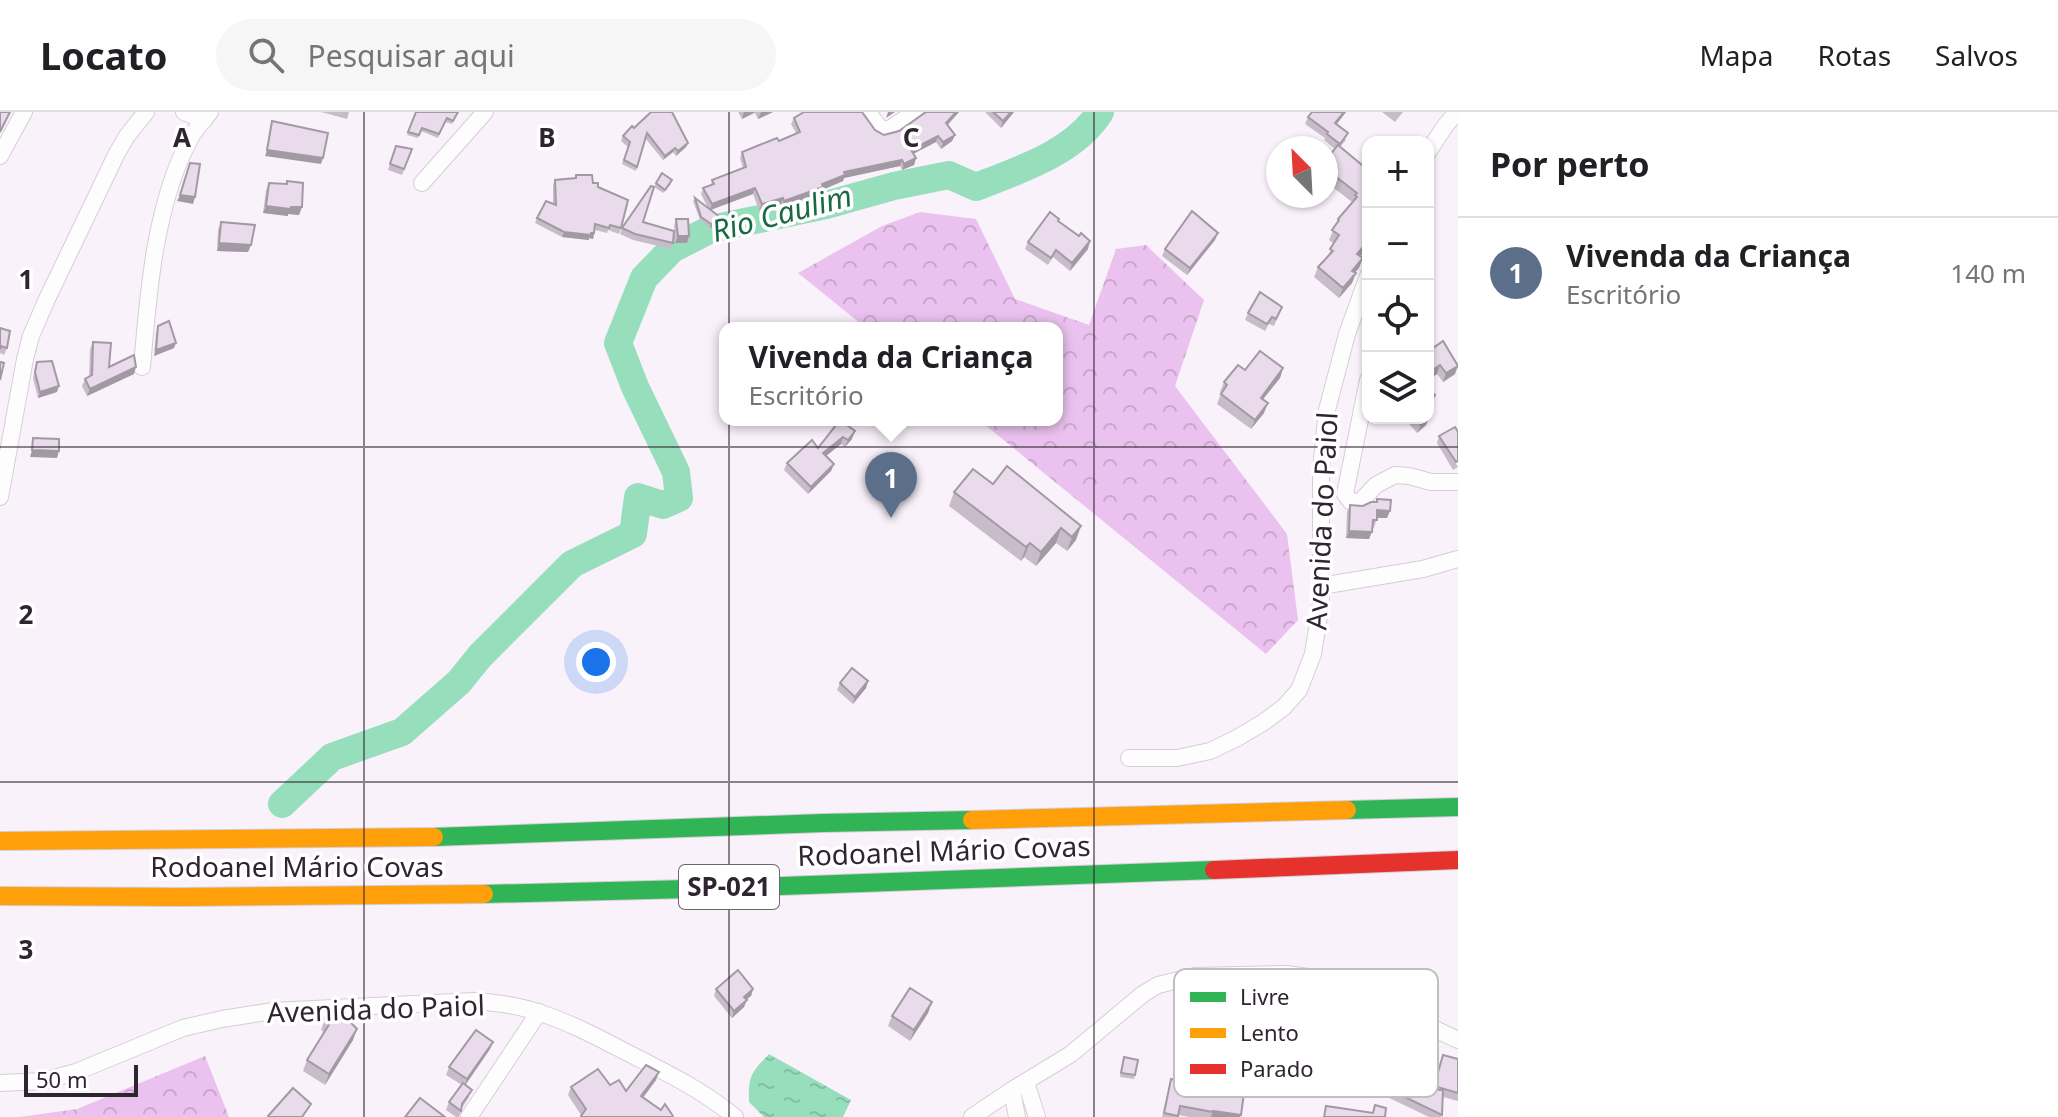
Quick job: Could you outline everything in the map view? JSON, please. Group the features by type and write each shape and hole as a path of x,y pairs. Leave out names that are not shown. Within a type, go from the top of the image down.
{"highway":[{"name":"Rodoanel Mário Covas","path":"0,841 385,839 823,823 1458,807"},
{"name":"Rodoanel Mário Covas","path":"0,896 379,896 583,892 1458,860"}],"street":[{"path":"0,156 24,112"},
{"path":"0,497 31,336 117,153 146,112"},
{"path":"142,367 153,266 164,209 173,175 193,133 207,116 184,112"},
{"path":"422,183 485,112"},
{"path":"868,112 884,130 915,112"},
{"path":"1434,144 1457,112"},
{"name":"Avenida do Paiol","path":"1129,758 1177,758 1210,751 1237,738 1284,707 1299,690 1313,654 1319,619 1321,469 1329,398 1362,293"},
{"path":"1362,410 1345,494 1351,502 1360,502 1376,485 1395,475 1431,482 1458,482"},
{"path":"1321,586 1423,569 1458,559"},
{"path":"972,1117 1071,1054 1128,1005 1158,985 1174,981"},
{"name":"Avenida do Paiol","path":"0,1083 43,1081 76,1072 183,1028 222,1019 273,1011 474,1001 539,1012 580,1029 685,1082 735,1117"},
{"path":"469,1117 539,1012"},
{"path":"1438,1030 1458,1040"},
{"path":"1017,1117 1019,1086"},
{"path":"1019,1086 1037,1117"}],"green space":[{"path":"920,212 976,219 1015,299 1089,325 1116,249 1146,245 1204,300 1175,386 1287,534 1298,620 1266,654 986,426 1063,426 1063,322 859,322 798,273 882,226"},
{"path":"205,1056 229,1117 20,1117 77,1109"}],"water":[{"path":"769,1054 851,1100 843,1117 764,1117 749,1102 749,1086 755,1070"}],"building":[{"path":"0,112 10,112 0,132"},
{"path":"416,112 458,112 453,121 447,118 439,134 422,128 419,135 408,132"},
{"path":"651,112 672,112 688,143 665,156 647,133 637,167 624,160 630,142 623,136"},
{"path":"804,112 862,112 875,130 884,135 899,131 926,112 956,112 946,123 955,135 943,142 938,136 911,150 916,158 904,164 902,160 844,172 845,175 822,184 823,187 784,201 783,198 762,204 755,188 712,204 703,188 714,184 712,180 746,167 742,152 800,132 794,118"},
{"path":"993,112 1011,112 1003,121"},
{"path":"1312,112 1344,112 1335,123 1348,133 1340,144 1338,136 1330,136 1308,117"},
{"path":"272,121 328,133 323,158 267,150"},
{"path":"1338,145 1362,165 1362,248 1357,254 1362,259 1352,271 1356,273 1343,288 1318,267 1333,251 1330,249 1339,235 1332,230 1357,193 1338,178"},
{"path":"396,146 412,149 404,169 390,164"},
{"path":"190,163 200,164 195,197 180,195"},
{"path":"662,173 672,180 665,190 656,183"},
{"path":"576,175 592,175 593,183 598,183 598,187 628,200 621,228 595,224 591,235 564,232 537,218 546,201 556,205 555,180 576,178"},
{"path":"287,181 303,183 302,207 266,206 269,183 287,184"},
{"path":"651,186 654,187 643,222 674,231 673,243 622,228"},
{"path":"695,198 724,220 711,224 701,217"},
{"path":"1192,211 1218,233 1190,268 1165,249"},
{"path":"1050,212 1058,221 1090,241 1072,263 1056,250 1051,258 1028,242"},
{"path":"676,219 688,219 689,236 678,236"},
{"path":"221,222 255,225 251,245 219,243"},
{"path":"1260,292 1282,307 1276,319 1272,317 1267,324 1248,313"},
{"path":"169,321 176,343 156,350 158,326"},
{"path":"0,328 10,331 7,348 1,346 0,349"},
{"path":"1443,341 1458,366 1446,373 1440,365 1434,369 1434,347"},
{"path":"93,342 111,343 109,367 134,355 136,367 90,389 85,379 92,375"},
{"path":"1260,351 1283,368 1261,398 1268,403 1255,420 1221,394 1227,385 1224,382 1238,365 1245,370"},
{"path":"52,361 59,386 40,392 35,372 37,362"},
{"path":"835,426 848,426 855,431 848,440 843,437 823,453 834,464 811,487 787,463 812,440 818,448"},
{"path":"1455,427 1458,432 1456,462 1439,436"},
{"path":"33,438 59,439 59,451 32,450"},
{"path":"1007,466 1081,526 1072,537 1061,528 1041,552 1030,543 1026,547 954,492 973,469 993,484"},
{"path":"1377,499 1391,500 1390,511 1377,510 1372,532 1349,531 1350,505 1363,506 1377,502"},
{"path":"852,668 868,681 855,697 840,683"},
{"path":"738,970 753,989 744,997 747,1000 734,1011 716,989"},
{"path":"910,988 932,1002 914,1030 892,1016"},
{"path":"337,1008 357,1029 329,1074 307,1060 330,1023 325,1019 331,1009"},
{"path":"476,1030 493,1042 467,1079 449,1067"},
{"path":"1443,1055 1458,1059 1458,1093 1438,1087"},
{"path":"1124,1057 1138,1060 1135,1075 1121,1073"},
{"path":"646,1065 659,1072 641,1096 661,1110 665,1104 672,1117 581,1116 586,1109 571,1087 598,1069 610,1085 619,1080 626,1091"},
{"path":"1171,1079 1174,1080 1174,1097 1243,1097 1241,1115 1180,1106 1178,1116 1164,1113"},
{"path":"463,1083 472,1090 461,1111 449,1102"},
{"path":"293,1088 311,1104 302,1117 269,1117 268,1116"},
{"path":"1438,1090 1443,1090 1442,1115 1405,1097 1438,1097"},
{"path":"420,1098 445,1117 405,1117"},
{"path":"1375,1105 1386,1108 1385,1117 1324,1117 1326,1106 1373,1113"}],"waterway":[{"name":"Rio Caulim","path":"282,804 332,757 402,732 459,682 480,656 572,564 633,534 638,497 663,505 679,498 676,472 635,387 618,343 644,278 672,249 711,229 826,205 894,186 949,175 976,187 1027,167 1061,149 1076,139 1100,112"}],"traffic: fast":[{"path":"1347,810 1458,807"},
{"path":"434,837 972,820"},
{"path":"484,894 1214,870"}],"traffic: slow":[{"path":"972,820 1347,810"},
{"path":"0,841 434,837"},
{"path":"0,896 484,894"}],"traffic: jam":[{"path":"1214,870 1458,860"}],"place":[{"name":"Vivenda da Criança","path":"891,518"}]}
